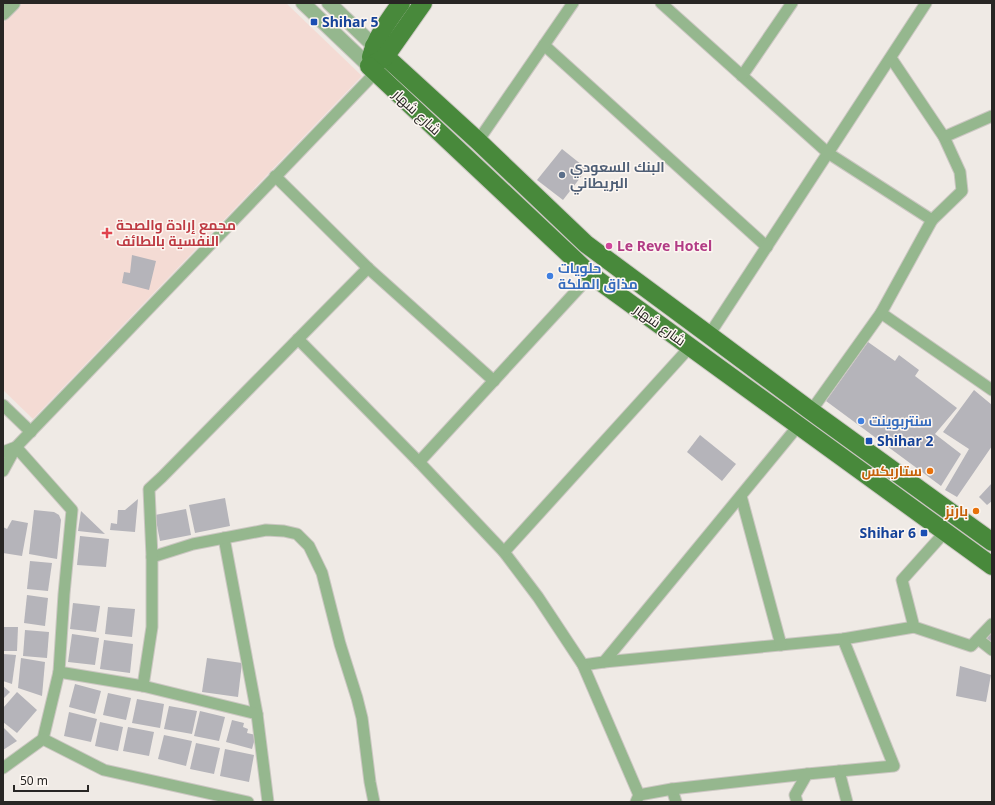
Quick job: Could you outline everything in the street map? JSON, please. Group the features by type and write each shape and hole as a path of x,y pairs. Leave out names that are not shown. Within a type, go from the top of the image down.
{"main road":[{"path":"372,69 379,52 385,26 401,3"},
{"path":"379,52 424,3"},
{"name":"شارع شهار","path":"379,52 478,141 586,244 811,411 992,542"},
{"name":"شارع شهار","path":"372,69 591,275 992,566"}],"street":[{"name":"شارع شهار","path":"302,3 372,69"},
{"name":"شارع شهار","path":"329,3 379,52"},
{"path":"478,141 573,3"},
{"path":"661,3 828,154 932,220"},
{"path":"742,76 792,3"},
{"path":"710,335 926,3"},
{"path":"544,45 767,247"},
{"path":"811,411 881,313 932,220 962,191 960,172 944,137 891,58"},
{"path":"3,471 16,447 276,176 372,69"},
{"path":"944,137 992,116"},
{"path":"276,176 368,268 494,381"},
{"path":"143,686 152,627 152,557 149,490 368,268"},
{"path":"419,462 591,275"},
{"path":"881,313 992,390"},
{"path":"298,340 419,462 504,552 538,597 583,665 637,799 672,789 894,766 843,639"},
{"path":"504,552 690,347"},
{"path":"3,406 31,432"},
{"path":"604,662 798,426"},
{"path":"3,452 16,447"},
{"path":"3,768 44,739 59,672 64,594 72,510 16,447"},
{"path":"741,496 781,645"},
{"path":"152,557 193,544 266,530 284,531 297,534 309,546 322,573 340,644 357,698 363,724 374,802"},
{"path":"914,627 902,580 945,532"},
{"path":"224,538 257,714 268,802"},
{"path":"583,665 843,639 914,627 971,646 992,624"},
{"path":"978,639 992,650"},
{"path":"59,672 143,686 257,714"},
{"path":"44,739 104,770 248,802"},
{"path":"839,771 847,802"},
{"path":"797,802 795,795 807,774"},
{"path":"672,789 676,802"}],"shaded area":[{"name":"مجمع إرادة والصحة النفسية بالطائف","path":"22,3 286,3 362,76 33,419 3,390 3,23"}],"building":[{"name":"البنك السعودي البريطاني","path":"562,149 587,169 563,200 537,180"},
{"path":"132,255 156,261 149,290 122,283 124,272 130,273"},
{"path":"868,342 895,361 899,355 919,370 915,376 957,408 935,434 961,454 941,486 826,401"},
{"path":"974,390 992,405 992,446 957,497 945,490 969,449 943,432"},
{"path":"700,435 736,464 722,481 687,452"},
{"path":"992,483 992,501 987,505 979,497"},
{"path":"225,498 230,526 195,533 189,505"},
{"path":"138,499 135,532 110,530 111,523 117,524 118,510 125,510"},
{"name":"بارنز","path":"975,507 979,512 977,515 972,510"},
{"path":"186,509 191,535 160,541 155,515"},
{"path":"34,510 54,512 59,515 61,520 57,559 29,554"},
{"path":"81,511 105,534 78,531"},
{"path":"12,520 28,523 22,556 3,553 3,527 7,529"},
{"path":"80,536 109,539 106,567 77,565"},
{"path":"30,561 52,563 48,591 27,589"},
{"path":"27,595 48,598 45,626 24,623"},
{"path":"73,603 100,606 96,632 70,629"},
{"path":"108,607 135,609 132,637 105,634"},
{"path":"3,627 18,627 17,651 3,651"},
{"path":"25,630 49,632 47,658 23,656"},
{"path":"992,631 992,644 986,639"},
{"path":"72,634 99,638 95,665 68,662"},
{"path":"104,640 133,644 130,673 100,669"},
{"path":"3,654 16,655 12,684 3,681"},
{"path":"21,658 45,662 42,696 18,688"},
{"path":"207,658 242,663 238,697 202,692"},
{"path":"960,666 991,675 986,702 956,696"},
{"path":"75,684 101,691 95,714 69,707"},
{"path":"3,686 10,692 3,699"},
{"path":"17,692 37,710 17,733 3,722 3,708"},
{"path":"108,693 131,698 126,720 103,715"},
{"path":"137,699 164,704 160,728 132,723"},
{"path":"169,706 197,711 192,734 164,729"},
{"path":"200,711 225,717 219,741 194,736"},
{"path":"69,712 97,719 91,742 64,736"},
{"path":"232,720 244,723 243,727 248,729 247,733 256,735 252,749 226,742"},
{"path":"100,722 123,727 118,751 95,746"},
{"path":"3,727 17,741 3,750"},
{"path":"128,727 154,732 149,756 123,751"},
{"path":"164,735 192,741 186,766 158,759"},
{"path":"196,743 220,748 214,774 190,769"},
{"path":"225,749 254,755 249,782 220,776"}],"place":[{"name":"Shihar 5","path":"314,22"},
{"name":"البنك السعودي البريطاني","path":"562,175"},
{"name":"مجمع إرادة والصحة النفسية بالطائف","path":"107,233"},
{"name":"Le Reve Hotel","path":"609,246"},
{"name":"حلويات مذاق الملكة","path":"550,276"},
{"name":"سنتربوينت","path":"861,421"},
{"name":"Shihar 2","path":"869,441"},
{"name":"ستاربكس","path":"930,471"},
{"name":"بارنز","path":"976,511"},
{"name":"Shihar 6","path":"924,533"}]}
